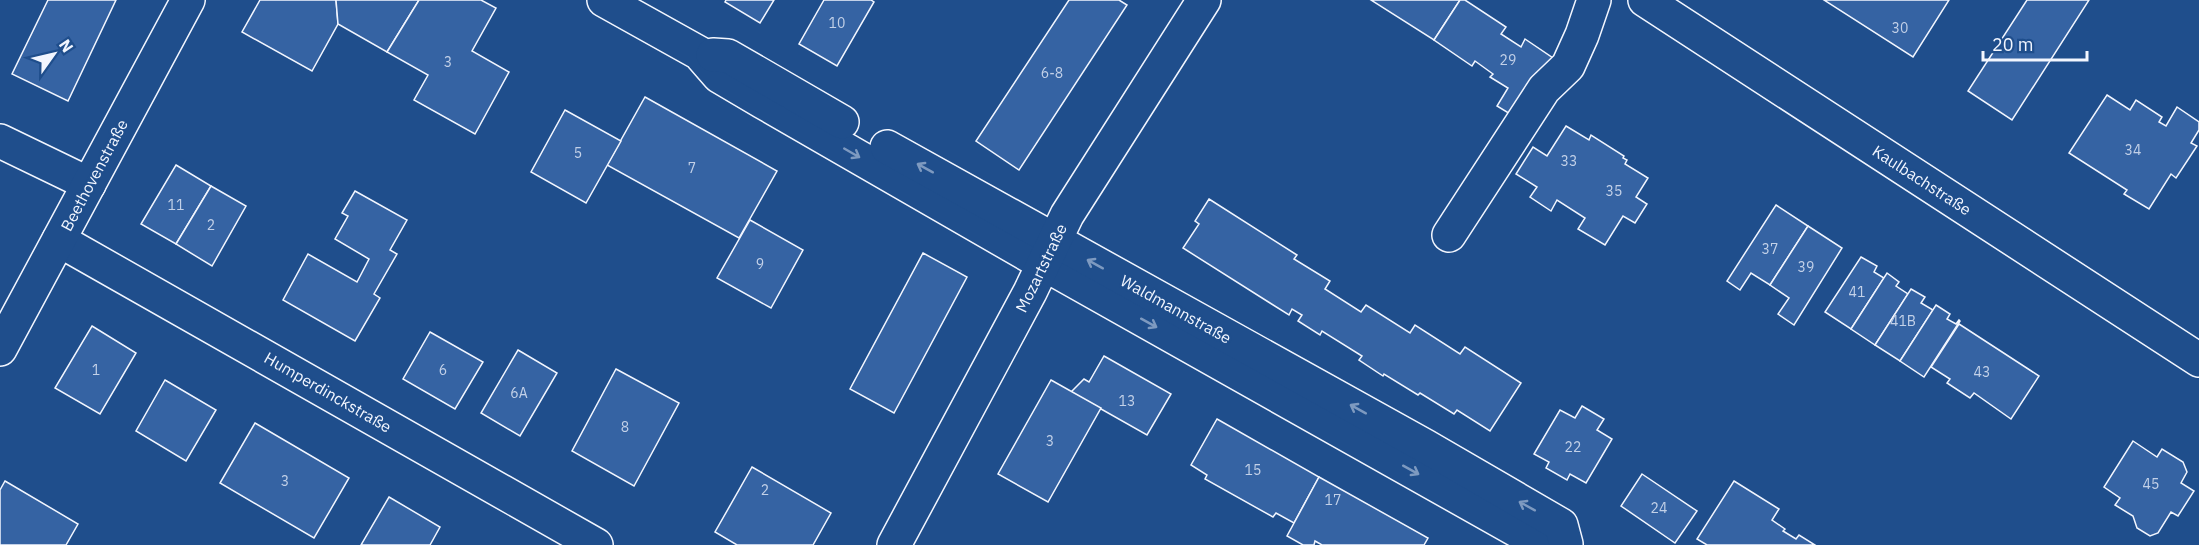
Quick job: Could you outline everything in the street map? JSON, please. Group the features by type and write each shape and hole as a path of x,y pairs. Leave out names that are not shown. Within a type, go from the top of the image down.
{"street":[{"name":"Beethovenstraße","path":"0,349 188,0"},
{"name":"Waldmannstraße","path":"604,0 699,53 719,76 769,92 817,134 1049,252 1559,545"},
{"name":"Mozartstraße","path":"894,545 1067,215 1204,0"},
{"path":"1449,235 1544,89 1568,66 1594,0"},
{"name":"Kaulbachstraße","path":"1645,0 2199,360"},
{"path":"0,141 89,184"},
{"name":"Humperdinckstraße","path":"59,240 596,545"}],"building":[{"path":"48,0 116,0 68,101 12,74"},
{"path":"260,0 336,0 338,24 312,71 242,32"},
{"path":"336,0 419,0 387,52 338,24"},
{"path":"419,0 481,0 496,8 472,51 509,72 475,134 414,100 428,75 387,52"},
{"path":"726,0 774,0 760,23 725,2"},
{"path":"824,0 871,0 874,2 837,66 799,44"},
{"path":"1069,0 1119,0 1127,5 1019,170 976,141"},
{"path":"1371,0 1460,0 1434,40"},
{"path":"1460,0 1465,0 1506,27 1501,34 1521,47 1525,39 1553,58 1515,117 1497,106 1508,88 1490,77 1493,74 1475,61 1472,66 1434,40"},
{"path":"1824,0 1949,0 1913,57"},
{"path":"2027,0 2089,0 2012,120 1968,91"},
{"path":"2107,95 2130,110 2136,100 2162,117 2159,122 2166,126 2177,107 2199,122 2199,130 2191,143 2197,146 2176,178 2171,174 2149,209 2124,194 2127,190 2069,153"},
{"path":"645,97 777,171 739,238 607,165"},
{"path":"565,110 621,141 586,203 531,172"},
{"path":"1566,126 1589,140 1591,135 1624,156 1623,158 1627,160 1625,164 1648,178 1636,197 1647,204 1635,223 1623,216 1605,245 1578,229 1585,218 1557,200 1551,211 1530,197 1537,187 1516,174 1533,147 1547,156"},
{"path":"176,165 211,186 176,244 141,224"},
{"path":"211,186 246,206 212,266 176,244"},
{"path":"355,191 407,220 390,250 397,254 374,294 380,298 355,341 283,300 308,254 357,282 369,259 335,239 348,216 342,213"},
{"path":"1209,199 1297,255 1294,259 1330,281 1325,289 1361,312 1366,305 1410,333 1415,325 1460,354 1465,347 1521,383 1490,431 1457,410 1454,414 1420,393 1418,395 1384,374 1383,376 1359,360 1362,356 1322,331 1320,335 1298,321 1302,315 1292,309 1289,315 1183,248 1199,224 1195,221"},
{"path":"1776,205 1808,226 1770,285 1751,273 1740,290 1727,281"},
{"path":"750,220 803,250 771,308 717,278"},
{"path":"1808,226 1842,248 1794,325 1778,314 1789,298 1770,285"},
{"path":"923,253 967,277 894,413 850,389"},
{"path":"1861,257 1877,266 1874,272 1884,278 1851,329 1825,312"},
{"path":"1887,273 1899,282 1896,286 1908,294 1875,345 1851,329"},
{"path":"1911,289 1925,297 1921,303 1933,310 1900,361 1875,345"},
{"path":"1936,305 1950,314 1947,319 1956,324 1960,321 1924,377 1900,361"},
{"path":"1959,324 2039,376 2011,419 1974,393 1970,398 1947,383 1950,379 1931,367"},
{"path":"92,326 136,353 100,414 55,388"},
{"path":"430,332 483,362 455,409 403,379"},
{"path":"518,350 557,373 520,436 481,413"},
{"path":"1104,356 1171,394 1147,435 1071,392 1084,379 1089,382"},
{"path":"616,369 679,403 634,486 572,451"},
{"path":"165,380 216,410 186,461 136,431"},
{"path":"1051,380 1101,408 1048,502 998,474"},
{"path":"1582,406 1604,419 1597,430 1612,439 1586,483 1570,474 1567,480 1546,468 1549,462 1534,454 1560,410 1575,418"},
{"path":"1217,419 1319,477 1294,523 1276,513 1273,517 1205,479 1207,475 1191,465"},
{"path":"255,423 349,478 314,538 220,483"},
{"path":"2133,441 2157,457 2162,449 2183,462 2187,472 2181,483 2194,491 2178,516 2171,512 2158,533 2150,536 2137,528 2133,516 2115,505 2120,498 2104,487"},
{"path":"752,467 831,513 813,545 737,545 715,532"},
{"path":"1642,474 1697,511 1675,543 1621,506"},
{"path":"1319,477 1428,538 1424,545 1322,545 1315,541 1314,545 1303,545 1287,536"},
{"path":"5,481 78,524 66,545 0,545 0,490"},
{"path":"1734,481 1779,509 1772,520 1785,529 1783,531 1796,539 1799,535 1815,545 1707,545 1697,539"},
{"path":"389,497 440,527 430,545 361,545"}]}
